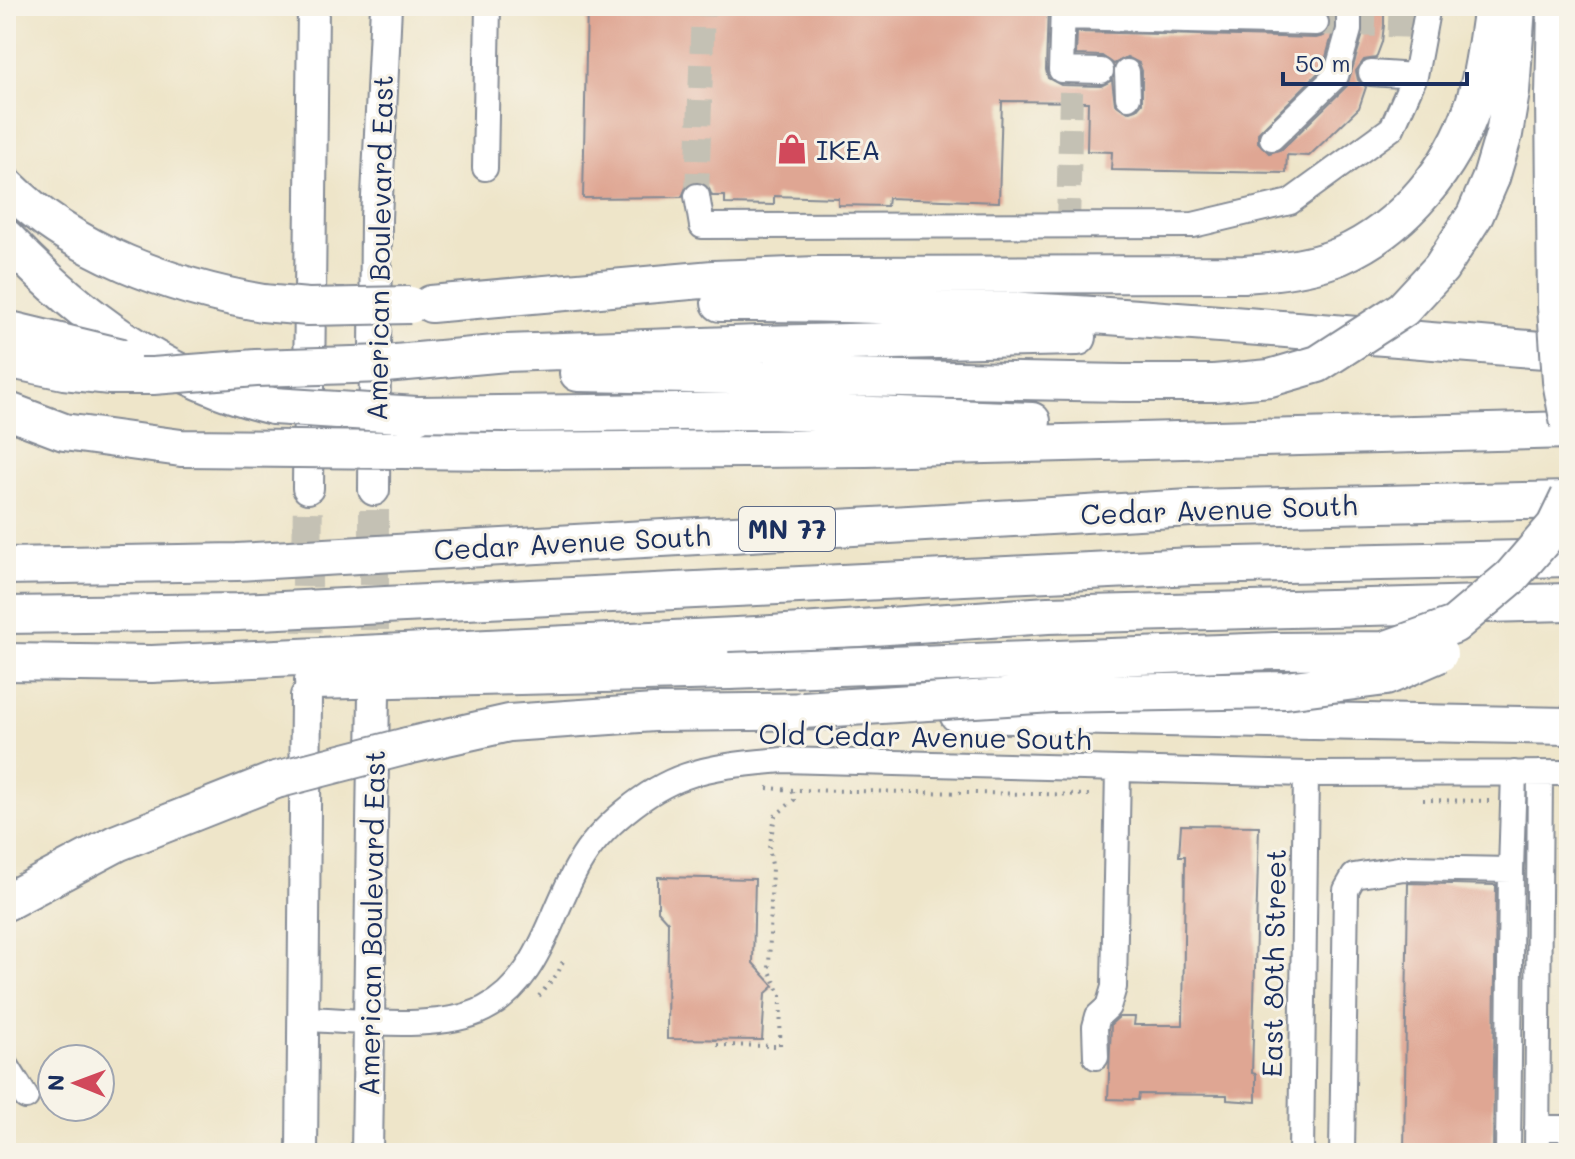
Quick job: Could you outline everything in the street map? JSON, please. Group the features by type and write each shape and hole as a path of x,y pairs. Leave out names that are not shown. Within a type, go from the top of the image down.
{"highway":[{"path":"421,305 626,285 817,275 1244,274 1273,272 1339,256 1370,239 1408,208 1436,178 1460,140 1474,101 1492,6"},
{"path":"6,359 64,371 110,376 256,368 505,363 1124,383 1228,382 1270,378 1318,364 1403,309 1441,268 1475,215 1491,178 1504,134 1511,92 1517,6"},
{"path":"1556,6 1556,307 1561,381 1569,424"},
{"path":"6,185 26,205 62,231 142,270 223,296 263,303 308,307 815,302 1062,314 1569,352"},
{"path":"6,238 65,295 130,345 200,382 236,397 273,406 417,415 767,411 1350,434"},
{"path":"6,329 115,356 256,368"},
{"path":"505,363 759,344 1045,337 1400,339"},
{"path":"6,410 64,432 181,448 505,451 866,448 1569,430"},
{"path":"152,664 271,681 729,671 1245,652 1384,650 1454,625 1511,577 1555,526 1569,498"},
{"name":"Cedar Avenue South","path":"6,566 237,562 1191,508 1569,498"},
{"path":"803,710 1052,694 1286,690 1386,677 1462,644 1530,593 1569,540"},
{"name":"Cedar Avenue South","path":"6,615 238,612 1177,567 1569,558"},
{"path":"6,662 152,664 757,635 1048,615 1569,602"},
{"path":"1048,615 1569,626"},
{"path":"6,902 117,843 276,780 509,723 654,713 803,710 1569,726"}],"main road":[{"path":"308,488 313,6"},
{"name":"American Boulevard East","path":"374,490 376,218 386,6"},
{"name":"American Boulevard East","path":"367,1153 374,693"},
{"path":"302,1153 306,696"}],"street":[{"path":"485,168 488,6"},
{"path":"1272,138 1336,76 1349,30 1349,6"},
{"path":"697,196 702,226 1193,225 1290,202 1392,128 1415,76 1428,6"},
{"path":"1101,71 1061,70 1063,12 1316,23"},
{"path":"1371,73 1415,76"},
{"name":"Old Cedar Avenue South","path":"303,1019 433,1022 483,1009 503,996 525,974 581,861 615,821 648,794 684,776 725,766 782,760 1306,774 1569,773"},
{"path":"1096,1057 1095,1027 1098,1016 1108,1007 1114,987 1118,769"},
{"path":"1508,1153 1514,773"},
{"path":"1537,1153 1540,773"},
{"name":"East 80th Street","path":"1301,1153 1306,774"},
{"path":"1342,1153 1346,890 1354,876 1404,868 1511,870"},
{"path":"6,1065 26,1097"},
{"path":"1537,1128 1569,1128"}],"path":[{"path":"755,787 1118,796"},
{"path":"715,1039 715,1045 780,1046 781,996 769,969 772,865 769,848 775,816 794,800 793,790"},
{"path":"1416,800 1513,801"},
{"path":"533,1001 551,982 566,952"}],"building":[{"name":"IKEA","path":"587,6 1048,6 1048,78 1061,85 1101,86 1112,80 1115,104 1128,112 1142,103 1139,63 1127,57 1114,64 1102,56 1076,55 1077,32 1316,38 1324,36 1331,24 1329,15 1323,10 1232,6 1334,6 1334,28 1323,68 1258,133 1258,142 1269,153 1282,149 1347,86 1363,34 1364,6 1384,6 1384,25 1376,58 1364,60 1356,71 1358,80 1366,87 1359,108 1309,156 1287,155 1286,173 1111,170 1112,152 1087,151 1088,102 1002,101 999,202 888,198 887,206 838,205 838,198 774,196 774,205 725,204 725,196 712,196 708,186 695,181 687,185 682,197 583,198"},
{"path":"1181,825 1259,826 1252,1073 1256,1074 1256,1102 1227,1100 1227,1095 1139,1094 1138,1100 1108,1099 1111,1024 1119,1017 1135,1017 1134,1025 1183,1025 1185,856 1179,856"},
{"path":"658,877 755,879 753,963 774,986 765,994 762,1040 667,1039 668,922 658,911"},
{"path":"1408,883 1496,885 1493,1153 1404,1153"}],"tunnel":[{"path":"697,196 703,6"},
{"path":"1316,23 1425,26"},
{"path":"1068,224 1072,51"},
{"path":"306,677 308,488"},
{"path":"374,490 374,675"}],"place":[{"name":"IKEA","path":"792,149"}]}
